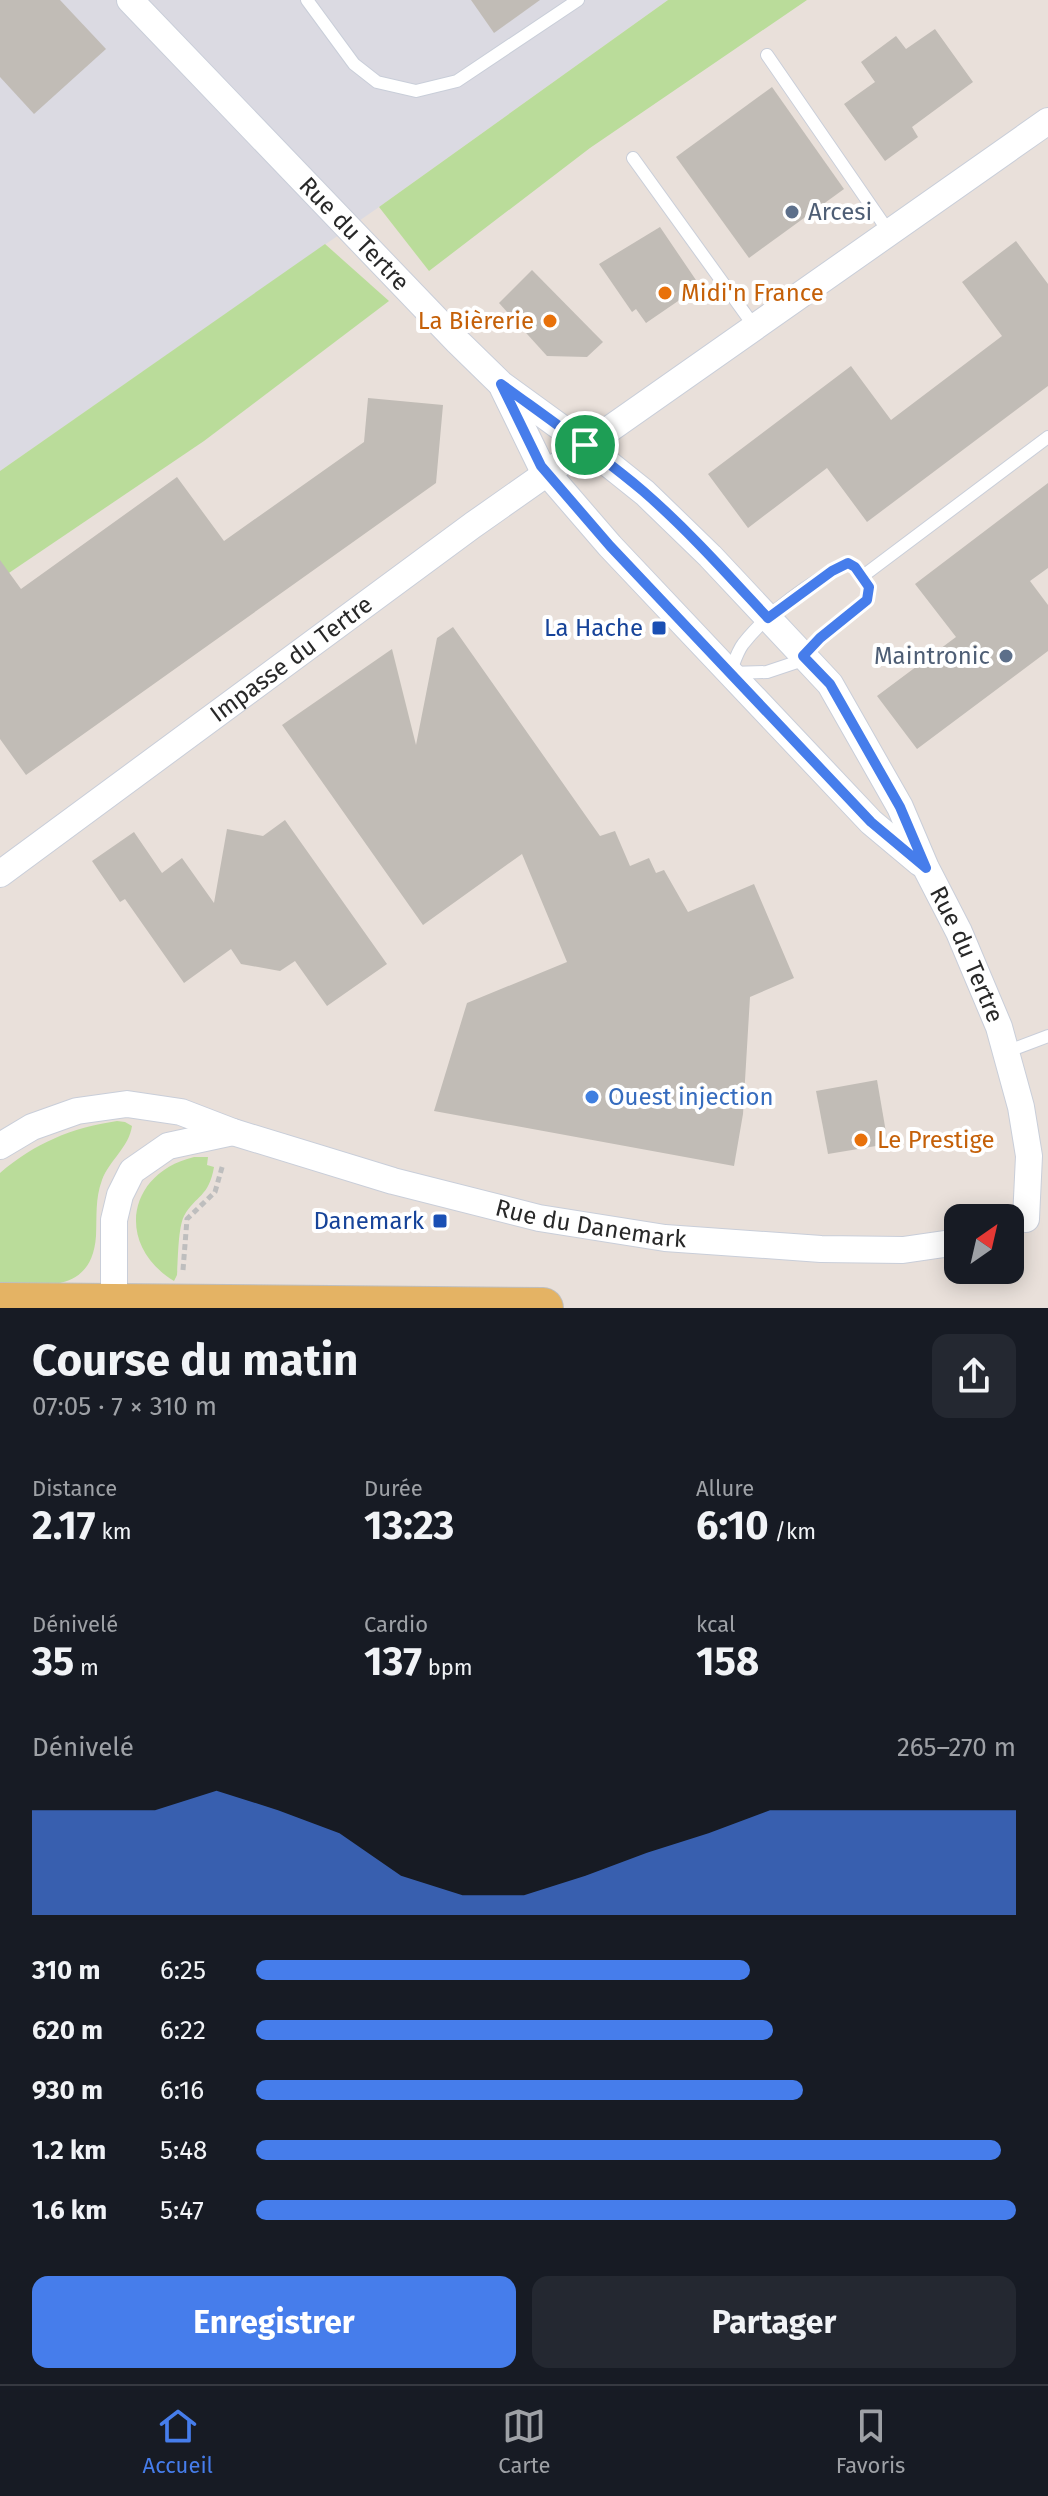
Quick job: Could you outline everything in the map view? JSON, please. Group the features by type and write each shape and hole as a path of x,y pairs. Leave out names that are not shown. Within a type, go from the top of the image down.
{"main road":[{"path":"0,1303 112,1307 543,1308"}],"street":[{"name":"Rue du Tertre","path":"130,0 501,384 645,493 710,556 830,684 900,807 926,868 959,932 999,1027 1021,1107 1029,1156 1028,1223"},
{"name":"Impasse du Tertre","path":"0,874 547,472 1048,121"},
{"path":"501,384 541,466 610,546 871,822 926,868"},
{"name":"Rue du Danemark","path":"0,1146 32,1127 77,1111 127,1104 181,1112 233,1132 393,1181 539,1218 665,1238 821,1249 903,1250 944,1244"},
{"name":"Rue du Danemark","path":"112,1307 114,1220 120,1195 132,1171 168,1146 233,1132"}],"lane":[{"path":"307,0 354,64 377,82 416,91 457,81 578,0"},
{"path":"767,55 889,232"},
{"path":"633,158 754,326"},
{"path":"863,576 1048,437"},
{"path":"848,563 863,576 869,587 867,600 820,638 797,662 767,672 730,673 740,646 768,618 832,571 848,563"},
{"path":"1006,1052 1048,1036"}],"path":[{"path":"182,1283 187,1219 215,1192 223,1164"}],"shaded area":[{"path":"0,0 668,0 379,207 0,471"}],"green space":[{"path":"668,0 807,0 590,148 429,271 379,207"},
{"path":"325,244 389,301 204,441 0,579 0,471"},
{"path":"117,1121 132,1126 127,1141 102,1180 97,1201 96,1236 85,1268 63,1282 0,1286 0,1173 54,1138"},
{"path":"194,1157 208,1157 207,1165 214,1167 209,1184 182,1221 174,1281 155,1266 143,1249 137,1230 137,1212 143,1194 154,1178 171,1165"}],"building":[{"path":"0,0 60,0 106,49 34,114 0,77"},
{"path":"471,0 540,0 494,33"},
{"path":"935,29 973,82 912,127 918,137 885,161 844,104 875,82 861,62 896,36 906,49"},
{"path":"772,87 844,189 749,258 676,157"},
{"path":"660,227 700,286 646,323 636,309 632,312 599,264"},
{"path":"1016,241 1048,284 1048,386 867,522 827,468 748,528 708,474 851,366 891,420 1002,336 962,282"},
{"path":"532,270 603,342 587,357 547,356 499,303"},
{"path":"368,398 443,405 436,483 26,775 0,739 0,560 21,589 177,477 224,541 364,442"},
{"path":"1048,483 1048,568 1030,581 1048,605 1048,651 917,749 877,696 956,637 915,584"},
{"path":"453,627 600,836 615,831 630,866 649,858 656,873 664,870 688,912 754,884 794,978 750,997 743,1114 734,1166 434,1111 467,1003 567,962 522,854 423,925 282,725 392,649 416,745 437,638"},
{"path":"285,820 387,964 327,1006 295,961 280,971 241,964 231,949 184,983 125,899 120,902 92,861 134,832 162,873 182,858 214,903 227,829 263,836"},
{"path":"877,1080 888,1144 828,1154 816,1091"}],"place":[{"name":"Arcesi","path":"792,212"},
{"name":"Midi'n France","path":"665,293"},
{"name":"La Bièrerie","path":"550,321"},
{"name":"La Hache","path":"659,628"},
{"name":"Maintronic","path":"1006,656"},
{"name":"Ouest injection","path":"592,1097"},
{"name":"Le Prestige","path":"861,1140"},
{"name":"Danemark","path":"440,1221"}],"route":[{"path":"501,384 585,445 645,493 768,618 832,571 848,563 863,576 869,587 867,600 803,656 830,684 900,807 926,868 871,822 610,546 541,466 501,384"}]}
